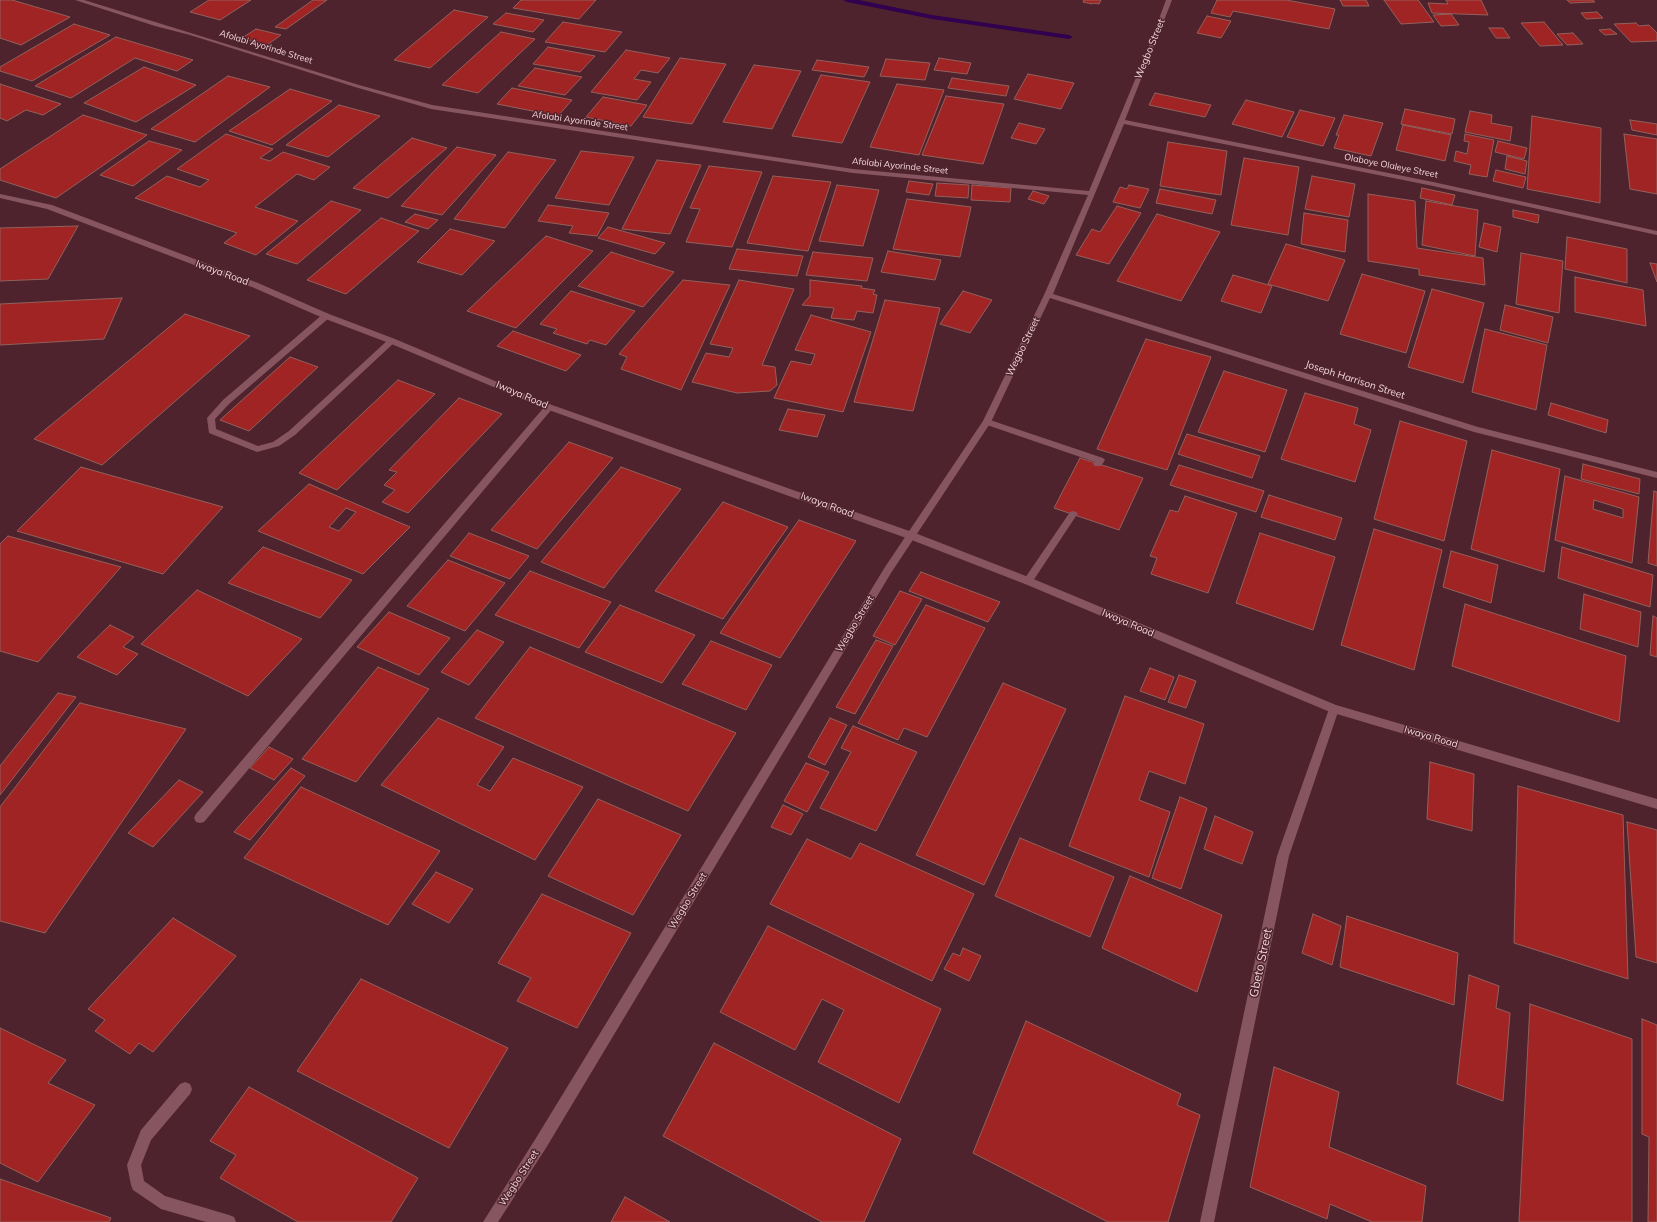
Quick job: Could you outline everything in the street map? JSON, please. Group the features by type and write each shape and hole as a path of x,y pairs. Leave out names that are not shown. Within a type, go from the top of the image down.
{"street":[{"name":"Afolabi Ayorinde Street","path":"78,0 357,86 431,107 853,171 1092,193"},
{"name":"Wegbo Street","path":"490,1222 541,1143 888,570 987,422 1048,295 1092,193 1152,46 1169,0"},
{"name":"Olaboye Olaleye Street","path":"1121,121 1433,184 1657,233"},
{"name":"Iwaya Road","path":"0,196 49,207 255,285 326,316 392,340 549,407 912,536 1028,581 1334,708 1657,804"},
{"name":"Joseph Harrison Street","path":"1048,295 1477,430 1657,475"},
{"path":"326,316 226,402 211,418 212,431 257,449 276,444 292,433 392,340"},
{"path":"200,818 549,407"},
{"path":"987,422 1100,460 1098,464"},
{"path":"1028,581 1073,514"},
{"name":"Gbeto Street","path":"1207,1222 1283,856 1334,708"},
{"path":"185,1089 146,1135 134,1165 138,1185 162,1202 229,1222"}],"building":[{"path":"0,0 12,0 70,17 21,45 0,38"},
{"path":"209,0 251,0 220,20 190,12"},
{"path":"313,0 327,0 286,29 275,27"},
{"path":"521,0 596,0 579,19 513,8"},
{"path":"1084,0 1101,0 1099,4 1092,4 1083,2"},
{"path":"1217,0 1286,0 1335,9 1329,29 1233,11 1230,17 1211,13"},
{"path":"1340,0 1366,0 1369,6 1343,6"},
{"path":"1384,0 1418,0 1434,22 1401,24"},
{"path":"1446,0 1481,0 1488,15 1432,13 1428,3 1448,4"},
{"path":"1567,0 1593,0 1595,2 1570,3"},
{"path":"454,10 488,17 430,68 394,60"},
{"path":"1597,12 1603,18 1586,19 1581,13"},
{"path":"506,13 544,20 533,32 493,24"},
{"path":"1451,14 1459,25 1441,26 1433,15"},
{"path":"1207,16 1231,21 1221,38 1197,33"},
{"path":"563,22 622,32 605,52 545,42"},
{"path":"1544,22 1563,45 1540,46 1521,23"},
{"path":"1636,23 1639,26 1649,25 1657,33 1657,41 1631,42 1614,24"},
{"path":"74,24 110,35 32,81 0,71 0,67"},
{"path":"1489,28 1503,28 1510,38 1496,38"},
{"path":"256,29 281,35 267,45 242,38"},
{"path":"1610,29 1617,34 1605,35 1599,30"},
{"path":"501,32 535,39 478,93 442,85"},
{"path":"1573,33 1583,44 1567,45 1557,34"},
{"path":"116,37 193,60 177,71 135,58 71,98 35,86"},
{"path":"548,47 595,56 580,72 533,64"},
{"path":"626,50 670,58 658,73 641,70 634,79 651,82 637,100 591,92"},
{"path":"680,58 726,64 692,124 643,117"},
{"path":"939,58 971,63 967,74 934,70"},
{"path":"886,59 930,63 925,80 880,76"},
{"path":"817,60 869,67 864,77 812,70"},
{"path":"754,65 801,71 772,129 723,122"},
{"path":"144,67 196,85 136,122 84,103"},
{"path":"535,68 582,77 565,95 518,86"},
{"path":"1028,74 1074,83 1061,109 1014,99"},
{"path":"821,75 870,82 842,143 792,136"},
{"path":"228,76 270,87 195,142 151,129"},
{"path":"952,78 1009,86 1006,96 948,88"},
{"path":"0,84 61,104 43,115 26,110 7,121 0,118"},
{"path":"897,84 944,90 919,155 870,147"},
{"path":"512,88 572,100 558,116 497,104"},
{"path":"290,89 332,101 272,145 229,131"},
{"path":"1155,93 1211,105 1205,117 1149,105"},
{"path":"946,96 1004,104 983,164 922,155"},
{"path":"603,97 647,105 631,126 586,117"},
{"path":"1246,100 1294,112 1282,137 1232,124"},
{"path":"339,105 380,116 328,157 286,145"},
{"path":"1405,109 1455,119 1452,134 1401,124"},
{"path":"1300,110 1335,118 1323,146 1287,137"},
{"path":"1470,111 1492,115 1491,123 1512,127 1510,141 1465,132"},
{"path":"83,115 147,135 56,198 0,180 0,169"},
{"path":"1344,115 1383,123 1371,156 1334,148 1339,135 1336,135"},
{"path":"1532,116 1601,128 1600,203 1527,189"},
{"path":"1630,120 1657,124 1657,135 1632,130"},
{"path":"1019,123 1045,129 1036,144 1011,138"},
{"path":"1403,125 1451,135 1445,161 1396,150"},
{"path":"226,134 273,149 260,158 270,161 283,152 330,167 314,180 297,174 255,207 298,221 256,255 224,243 237,233 135,198 167,176 200,187 209,180 177,169"},
{"path":"1465,134 1494,140 1487,177 1469,174 1471,165 1454,161 1456,151 1467,154 1469,142 1464,141"},
{"path":"1624,134 1657,139 1657,194 1630,189"},
{"path":"412,138 447,148 388,198 353,188"},
{"path":"149,141 182,150 133,186 100,175"},
{"path":"1498,141 1527,148 1524,159 1495,152"},
{"path":"1168,142 1227,151 1221,195 1160,186"},
{"path":"457,147 496,155 442,215 401,206"},
{"path":"581,151 634,157 609,205 555,198"},
{"path":"508,152 556,160 505,228 454,219"},
{"path":"1507,156 1527,161 1525,174 1505,169"},
{"path":"1244,158 1299,167 1288,235 1231,225"},
{"path":"657,160 701,165 670,234 622,229"},
{"path":"709,166 762,172 732,247 686,242 700,209 690,208"},
{"path":"1496,170 1526,177 1523,188 1493,181"},
{"path":"773,176 831,182 808,251 747,243"},
{"path":"1312,176 1355,184 1349,217 1305,209"},
{"path":"909,181 933,184 929,195 906,192"},
{"path":"937,183 969,185 968,198 935,196"},
{"path":"837,185 879,190 863,246 819,241"},
{"path":"972,185 1011,188 1010,202 971,200"},
{"path":"1129,185 1149,189 1140,208 1113,202 1120,187 1127,189"},
{"path":"1422,188 1455,195 1452,205 1420,198"},
{"path":"1160,189 1216,200 1212,214 1156,203"},
{"path":"1033,191 1049,196 1044,204 1028,199"},
{"path":"1368,194 1415,201 1417,248 1483,258 1485,285 1419,275 1419,269 1368,261"},
{"path":"907,199 971,207 960,257 893,249"},
{"path":"331,201 361,210 297,264 266,254"},
{"path":"1426,201 1478,210 1475,256 1422,245"},
{"path":"548,205 609,213 597,236 569,233 573,226 538,221"},
{"path":"1117,206 1141,213 1109,264 1076,255 1092,229 1100,232"},
{"path":"1513,210 1539,215 1538,223 1513,217"},
{"path":"1304,213 1348,220 1345,252 1301,244"},
{"path":"415,214 438,220 428,229 405,222"},
{"path":"1157,214 1220,232 1181,301 1117,281"},
{"path":"381,218 419,231 346,294 307,280"},
{"path":"1484,223 1501,227 1497,252 1479,247"},
{"path":"78,226 48,279 0,281 0,228"},
{"path":"608,227 665,243 655,254 598,238"},
{"path":"450,229 495,241 462,275 417,262"},
{"path":"546,236 593,251 516,328 467,311"},
{"path":"1567,237 1627,249 1627,283 1565,269"},
{"path":"1286,244 1345,260 1328,301 1268,284"},
{"path":"737,249 803,256 797,276 729,269"},
{"path":"888,251 941,260 935,280 881,272"},
{"path":"611,252 674,272 643,307 578,286"},
{"path":"813,252 873,258 867,281 806,275"},
{"path":"1521,253 1563,261 1559,313 1516,304"},
{"path":"1650,263 1657,264 1657,282"},
{"path":"1362,274 1425,291 1406,353 1340,334"},
{"path":"1233,275 1272,286 1261,313 1221,301"},
{"path":"1575,277 1643,290 1646,326 1575,312"},
{"path":"683,280 730,285 681,390 621,369 627,357 619,354"},
{"path":"739,280 794,289 762,365 775,367 777,385 770,391 737,393 692,382 706,353 729,357 733,348 710,344"},
{"path":"810,280 862,286 861,288 875,290 873,294 877,295 873,313 857,311 854,320 831,318 834,308 802,305 810,296"},
{"path":"1432,289 1484,303 1463,383 1408,367"},
{"path":"571,291 635,311 606,345 590,340 587,344 553,333 557,329 540,324"},
{"path":"963,291 992,300 970,333 940,324"},
{"path":"122,298 104,339 0,345 0,304"},
{"path":"885,300 940,308 913,411 854,402"},
{"path":"1505,305 1553,317 1548,343 1500,330"},
{"path":"185,314 250,336 102,465 34,439"},
{"path":"811,315 871,332 843,412 774,398 791,361 811,365 815,354 795,350"},
{"path":"1485,329 1547,345 1536,410 1472,392"},
{"path":"513,331 581,355 566,371 497,346"},
{"path":"1146,339 1211,357 1167,470 1097,449"},
{"path":"290,357 318,367 249,431 220,420"},
{"path":"1224,371 1287,390 1265,452 1198,432"},
{"path":"398,380 435,394 337,490 299,473"},
{"path":"1305,393 1358,408 1354,424 1371,430 1355,482 1281,459"},
{"path":"459,398 502,414 408,513 382,502 395,490 384,485 397,472 389,470"},
{"path":"1551,403 1608,420 1606,433 1548,415"},
{"path":"788,409 825,415 817,437 779,430"},
{"path":"1400,421 1467,441 1444,541 1374,519"},
{"path":"1187,434 1260,456 1252,478 1178,454"},
{"path":"569,442 613,458 537,549 491,530"},
{"path":"1492,450 1560,469 1544,572 1471,549"},
{"path":"1080,458 1143,478 1119,530 1054,508"},
{"path":"1583,464 1640,479 1639,494 1581,479"},
{"path":"1179,465 1264,491 1256,512 1170,485"},
{"path":"81,467 223,507 163,574 17,531"},
{"path":"621,467 681,489 604,588 541,562"},
{"path":"1565,476 1639,497 1632,563 1555,540","holes":["1594,500 1623,509 1623,518 1593,509"]},
{"path":"309,484 410,527 363,574 258,531","holes":["346,508 356,512 339,531 329,527"]},
{"path":"1654,491 1657,492 1657,566 1648,563"},
{"path":"1269,495 1342,518 1335,540 1261,517"},
{"path":"1185,496 1237,513 1208,593 1151,574 1157,558 1150,556 1170,510 1178,512"},
{"path":"723,502 788,527 723,619 655,591"},
{"path":"799,520 856,541 780,658 720,633"},
{"path":"1374,529 1442,550 1414,670 1341,645"},
{"path":"469,533 529,556 510,579 450,556"},
{"path":"1260,533 1335,557 1313,630 1236,603"},
{"path":"8,536 121,567 38,662 0,651 0,544"},
{"path":"263,547 352,580 320,618 228,583"},
{"path":"1562,547 1653,575 1650,607 1558,578"},
{"path":"1451,551 1498,565 1491,603 1443,587"},
{"path":"448,560 505,583 465,631 407,606"},
{"path":"530,571 611,602 579,648 495,615"},
{"path":"921,572 1000,602 988,622 909,591"},
{"path":"197,590 302,639 248,696 141,644"},
{"path":"900,591 922,599 895,645 873,636"},
{"path":"1584,594 1641,612 1638,647 1580,629"},
{"path":"1465,604 1626,656 1619,722 1452,666"},
{"path":"620,605 695,635 662,683 585,652"},
{"path":"926,605 985,628 927,737 904,728 898,740 858,723"},
{"path":"389,612 450,638 419,675 357,647"},
{"path":"1653,616 1657,618 1657,657 1650,655"},
{"path":"110,625 134,637 123,647 138,654 117,675 77,657"},
{"path":"477,630 504,642 469,685 441,672"},
{"path":"876,640 893,646 855,714 836,707"},
{"path":"711,641 772,665 746,710 682,684"},
{"path":"530,647 736,733 688,811 475,718"},
{"path":"378,667 429,689 356,782 302,759"},
{"path":"1150,668 1174,677 1165,700 1140,691"},
{"path":"1179,675 1196,681 1186,708 1168,702"},
{"path":"1003,683 1066,709 984,885 916,855"},
{"path":"58,693 76,697 0,795 0,766"},
{"path":"1125,696 1204,724 1185,784 1149,771 1139,800 1170,812 1149,877 1069,846"},
{"path":"80,703 186,729 45,933 0,921 0,807"},
{"path":"438,718 504,747 477,785 490,791 513,758 583,787 535,860 381,785"},
{"path":"830,718 847,725 825,765 808,757"},
{"path":"853,726 917,752 876,831 820,808 851,752 841,748"},
{"path":"269,747 293,759 274,780 250,768"},
{"path":"1430,762 1474,774 1472,831 1427,819"},
{"path":"806,763 829,772 807,812 784,801"},
{"path":"291,768 305,776 250,840 234,832"},
{"path":"179,780 203,792 153,847 128,833"},
{"path":"1518,786 1623,815 1628,979 1514,943"},
{"path":"301,787 440,851 388,925 244,858"},
{"path":"1180,797 1207,808 1181,889 1152,878"},
{"path":"598,799 681,835 633,915 548,876"},
{"path":"783,805 803,814 791,835 771,827"},
{"path":"1215,816 1253,832 1242,864 1204,849"},
{"path":"1627,822 1657,830 1657,963 1636,957"},
{"path":"1020,838 1114,877 1090,937 995,896"},
{"path":"807,839 851,859 860,843 974,894 932,981 770,904"},
{"path":"436,872 473,889 449,923 412,904"},
{"path":"1130,876 1222,915 1197,992 1102,948"},
{"path":"542,894 631,933 577,1028 517,1001 531,978 498,963"},
{"path":"1313,914 1341,926 1332,965 1302,953"},
{"path":"1347,916 1458,953 1454,1005 1340,967"},
{"path":"173,918 236,956 153,1052 139,1043 130,1054 95,1031 105,1020 88,1009"},
{"path":"768,926 941,1009 899,1103 818,1062 844,1010 822,999 795,1050 720,1012"},
{"path":"963,948 981,956 969,981 944,969 953,953 960,956"},
{"path":"1469,975 1499,986 1496,1008 1510,1013 1503,1101 1457,1084"},
{"path":"361,979 508,1048 449,1148 297,1071"},
{"path":"1530,1004 1632,1039 1632,1222 1519,1222"},
{"path":"1642,1019 1657,1025 1657,1222 1648,1222 1649,1137 1642,1134"},
{"path":"1026,1021 1181,1094 1177,1105 1200,1115 1168,1222 1108,1222 973,1153"},
{"path":"0,1028 66,1060 48,1083 95,1105 38,1182 0,1163"},
{"path":"714,1043 901,1139 864,1222 822,1222 663,1136"},
{"path":"1274,1067 1339,1092 1329,1147 1426,1186 1422,1222 1372,1222 1330,1204 1327,1219 1250,1187"},
{"path":"249,1087 418,1178 391,1222 298,1222 220,1178 236,1155 210,1141"},
{"path":"0,1179 111,1218 109,1222 0,1222"},
{"path":"625,1197 670,1222 611,1222"}],"waterway":[{"path":"847,0 932,17 1069,37"}]}
